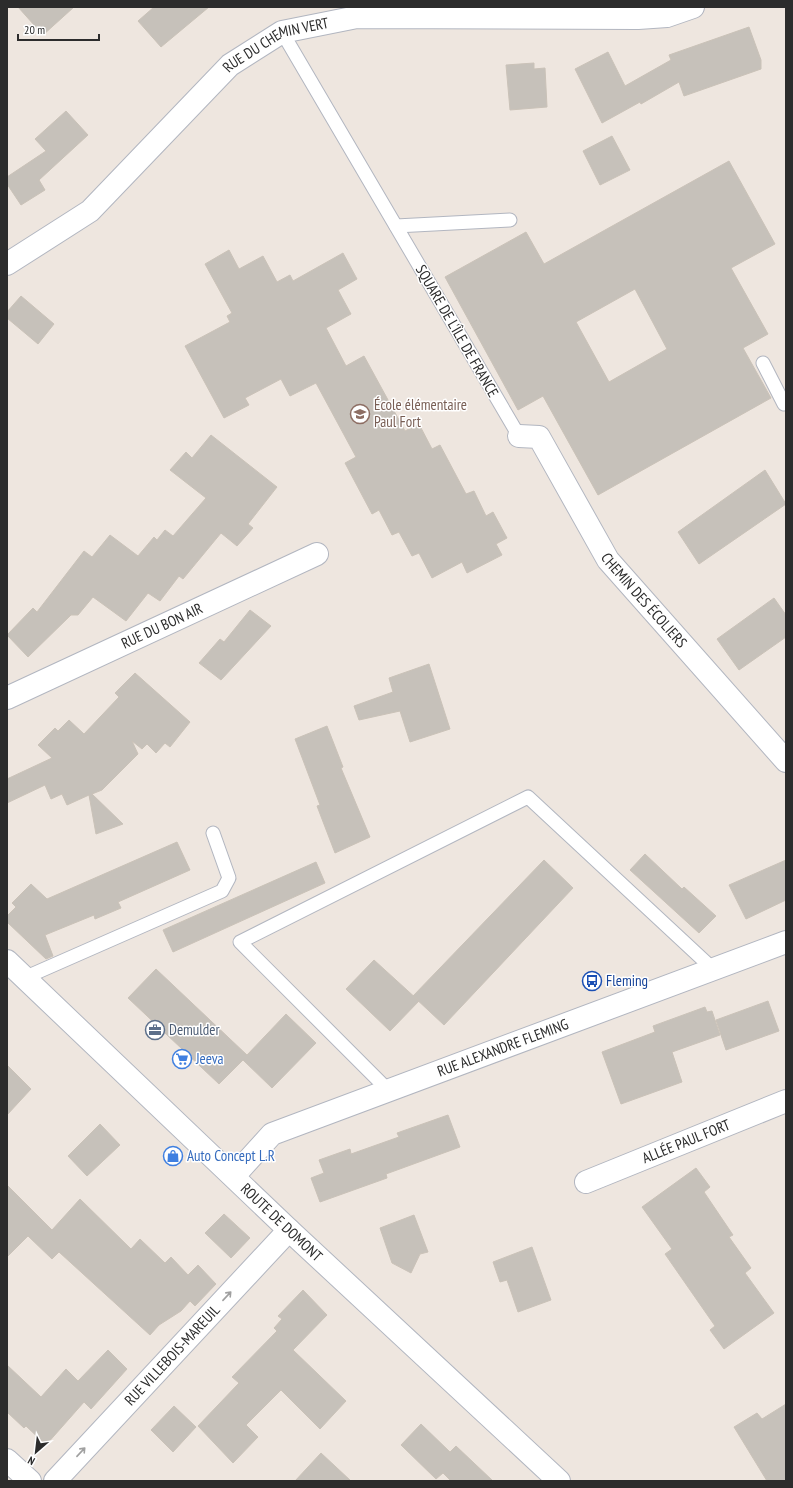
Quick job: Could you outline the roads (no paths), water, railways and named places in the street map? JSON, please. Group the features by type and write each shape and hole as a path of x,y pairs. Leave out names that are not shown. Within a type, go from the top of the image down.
{"street":[{"name":"RUE DU CHEMIN VERT","path":"7,264 90,211 230,65 282,32 358,17 555,12 645,18 667,16 693,7"},
{"name":"CHEMIN DES ÉCOLIERS","path":"519,436 540,437 608,560 786,761"},
{"name":"RUE DU BON AIR","path":"7,698 317,554"},
{"name":"RUE ALEXANDRE FLEMING","path":"234,1176 272,1134 786,942"},
{"name":"ROUTE DE DOMONT","path":"7,961 289,1230 559,1481"},
{"name":"ALLÉE PAUL FORT","path":"586,1182 786,1101"},
{"name":"RUE VILLEBOIS-MAREUIL","path":"55,1481 289,1230"},
{"path":"7,1460 30,1481"}],"lane":[{"name":"SQUARE DE L'ÎLE DE FRANCE","path":"282,32 519,436"},
{"path":"396,226 510,220"},
{"path":"763,363 784,404 786,403"},
{"path":"388,1090 240,942 528,797 713,969"},
{"path":"24,978 222,891 229,878 213,833"}],"place":[{"name":"École élémentaire Paul Fort","path":"360,414"},
{"name":"Fleming","path":"592,981"},
{"name":"Demulder","path":"155,1030"},
{"name":"Jeeva","path":"182,1059"},
{"name":"Auto Concept L.R","path":"173,1156"}]}
